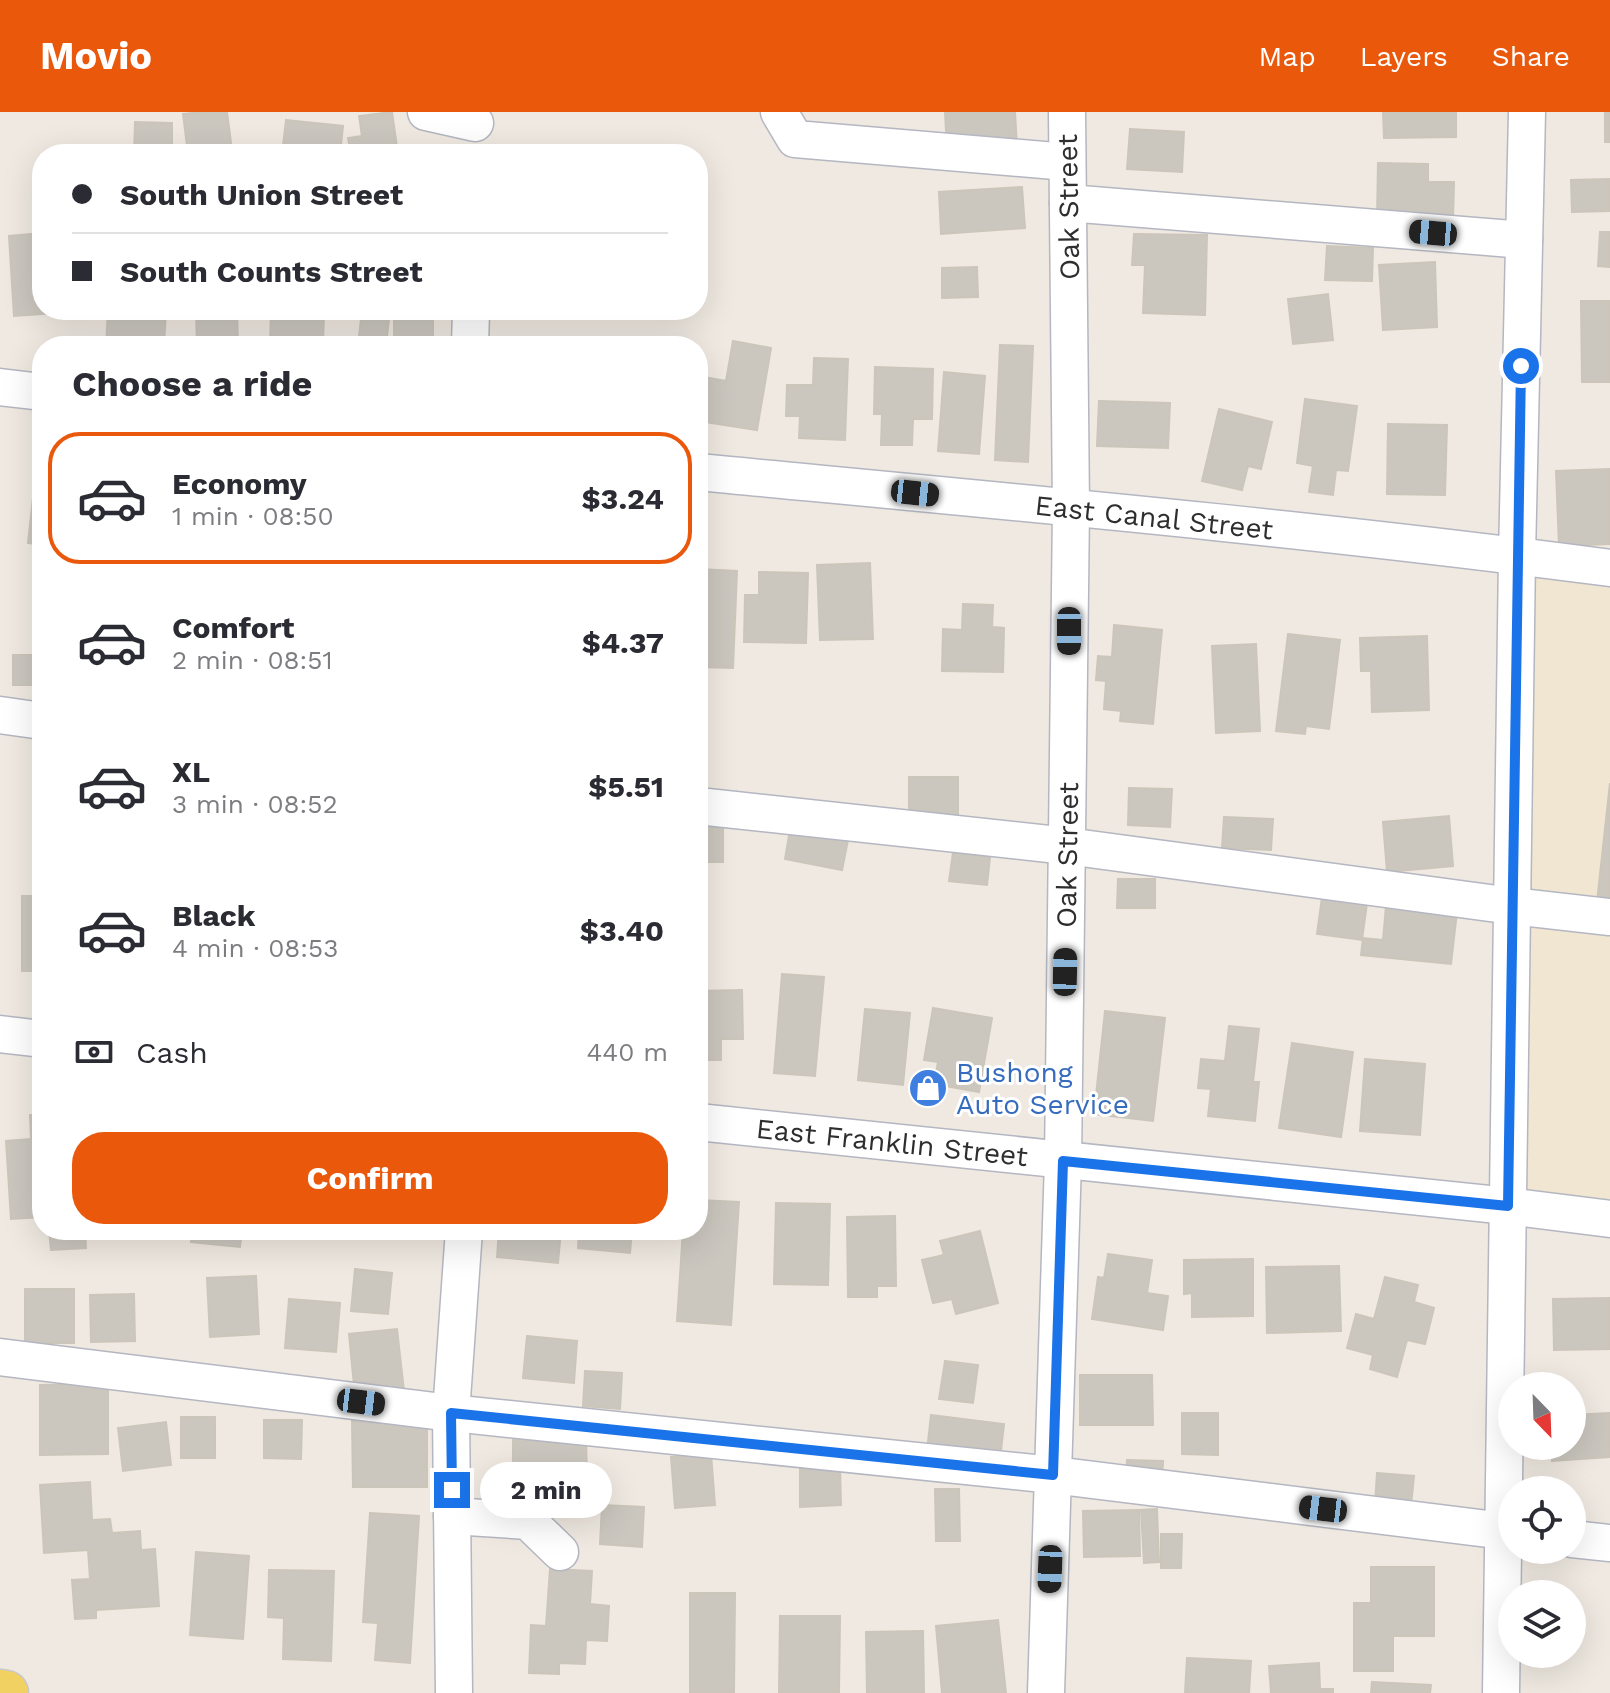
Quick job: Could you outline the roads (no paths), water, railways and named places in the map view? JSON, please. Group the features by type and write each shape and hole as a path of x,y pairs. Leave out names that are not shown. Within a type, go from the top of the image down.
{"main road":[{"path":"0,1692 6,1693"}],"street":[{"path":"426,112 475,130"},
{"path":"779,112 795,139 1067,162"},
{"name":"Oak Street","path":"1046,1693 1063,1161 1071,508 1067,112"},
{"path":"1508,1476 1512,906 1527,112"},
{"path":"1068,203 1524,240"},
{"path":"0,387 32,391"},
{"name":"East Canal Street","path":"708,473 1071,508 1610,568"},
{"path":"0,715 32,720"},
{"path":"708,807 1067,846 1610,917"},
{"path":"0,1034 32,1038"},
{"name":"East Franklin Street","path":"708,1123 1610,1219"},
{"path":"454,1693 451,1413 463,1240"},
{"path":"0,1357 451,1413 1053,1475 1498,1530"},
{"path":"452,1516 528,1521 560,1552"},
{"path":"1586,1540 1610,1543"},
{"path":"1501,1693 1507,1564"}],"place":[{"name":"Bushong Auto Service","path":"928,1088"}]}
